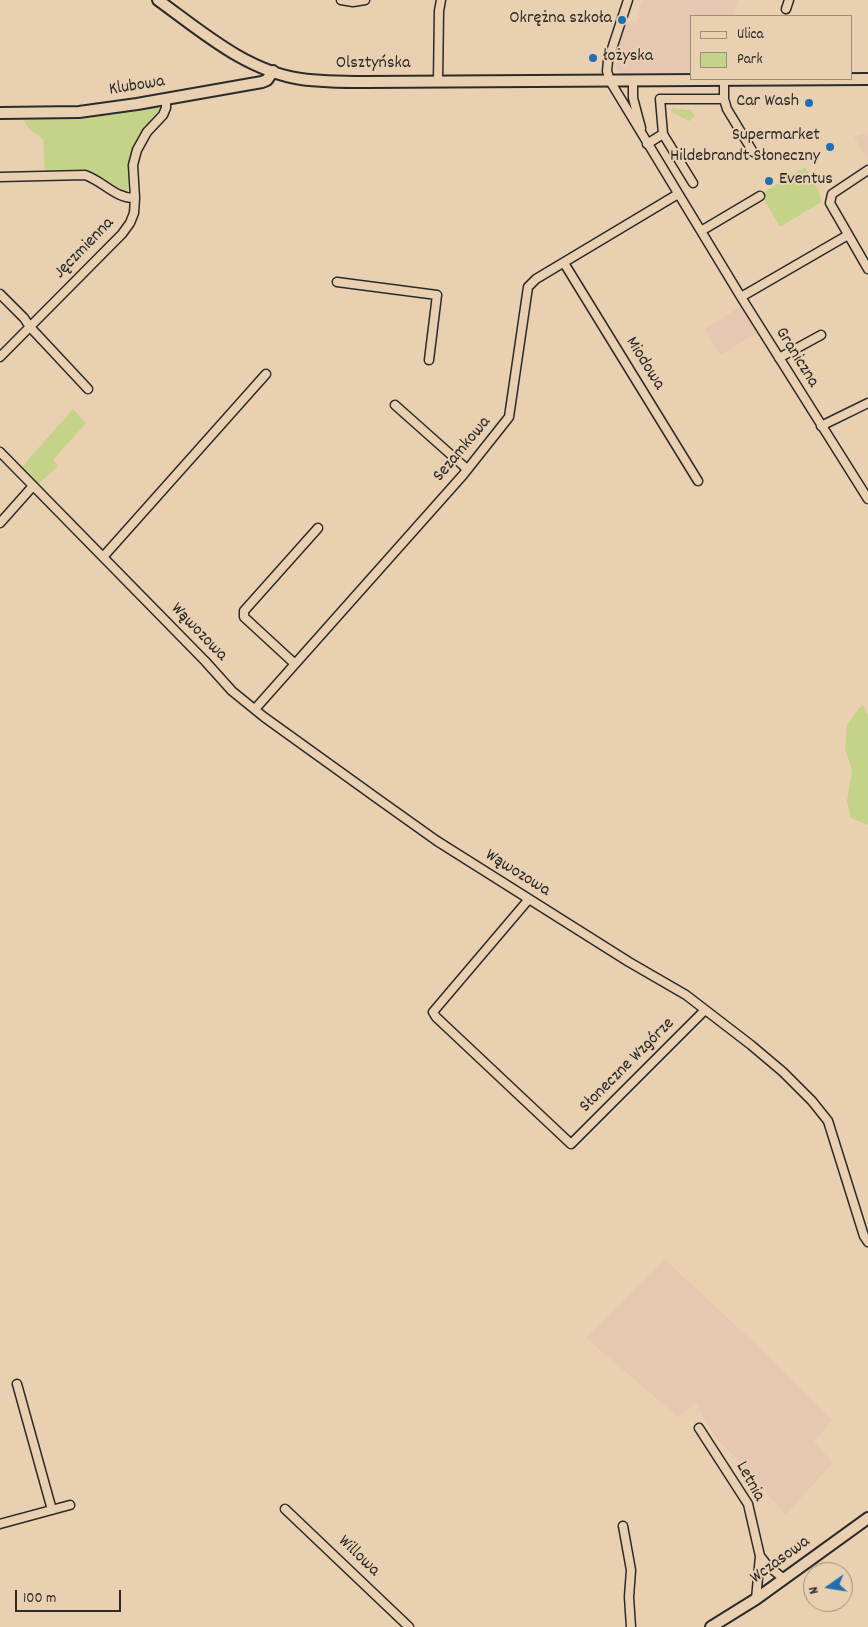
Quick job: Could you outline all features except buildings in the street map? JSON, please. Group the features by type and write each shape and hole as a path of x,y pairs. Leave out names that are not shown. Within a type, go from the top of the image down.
{"street":[{"name":"Olsztyńska","path":"158,0 225,48 273,71 299,79 334,82 724,80"},
{"path":"341,0 353,2 365,0"},
{"path":"438,82 439,11 441,0"},
{"path":"610,81 607,71 608,61 628,0"},
{"path":"786,9 790,0"},
{"name":"Klubowa","path":"0,113 79,112 166,99 262,82 267,80 273,71"},
{"name":"Olsztyńska","path":"853,79 868,79"},
{"name":"Graniczna","path":"633,80 633,98 646,142"},
{"path":"724,80 724,99 727,109 753,152"},
{"name":"Graniczna","path":"610,81 741,297 868,499"},
{"name":"Jęczmienna","path":"0,357 122,234 130,223 134,213 133,165 137,150 147,132 163,115 166,108 166,99"},
{"path":"693,183 663,134 660,99 724,99"},
{"path":"646,142 663,134"},
{"path":"868,170 830,196 830,203 868,269"},
{"path":"0,177 85,175 94,178 126,199 135,198"},
{"name":"Sezamkowa","path":"255,710 467,469 509,417 528,287 536,280 678,194"},
{"path":"701,231 760,196"},
{"path":"741,297 848,235"},
{"name":"Miodowa","path":"564,263 698,481"},
{"path":"337,282 437,295 429,360"},
{"path":"0,294 88,388"},
{"path":"779,358 821,335"},
{"path":"104,557 266,374"},
{"path":"821,426 868,403"},
{"path":"395,405 467,469"},
{"name":"Wąwozowa","path":"0,452 205,661 232,691 255,710 437,841 629,962 686,995 783,1072 812,1101 828,1121 864,1236 868,1242"},
{"path":"0,523 34,486"},
{"path":"295,664 244,617 243,613 318,528"},
{"name":"Słoneczne Wzgórze","path":"529,899 434,1012 436,1017 571,1144 705,1010"},
{"path":"17,1384 52,1510"},
{"name":"Letnia","path":"699,1428 748,1504 760,1556 756,1599"},
{"path":"0,1524 70,1505"},
{"name":"Willowa","path":"285,1509 410,1627"},
{"name":"Wczasowa","path":"711,1627 756,1599 868,1518"},
{"path":"623,1526 631,1570 629,1597 631,1627"},
{"path":"760,1556 767,1565 784,1579"}],"shaded area":[{"path":"643,0 738,0 733,15 690,15 690,73 620,74 615,67 615,54 627,22 636,23"},
{"path":"862,134 868,136 868,160 854,137"},
{"path":"740,307 757,333 720,355 705,329"},
{"path":"665,1260 761,1349 832,1420 814,1442 833,1463 785,1515 751,1473 715,1437 696,1403 678,1417 586,1338"}],"green space":[{"path":"151,105 151,107 158,107 159,109 132,148 127,191 100,176 88,172 45,174 43,139 28,127 23,117"},
{"path":"672,108 690,109 695,116 689,121 672,112"},
{"path":"805,167 819,191 821,202 780,227 761,194"},
{"path":"73,409 86,423 53,460 58,466 37,485 20,469"},
{"path":"863,705 868,715 868,825 851,818 847,801 852,771 845,748 847,725"}],"place":[{"name":"Okrężna szkoła","path":"622,20"},
{"name":"łożyska","path":"593,58"},
{"name":"Car Wash","path":"809,103"},
{"name":"Supermarket Hildebrandt Słoneczny","path":"830,147"},
{"name":"Eventus","path":"769,181"}]}
